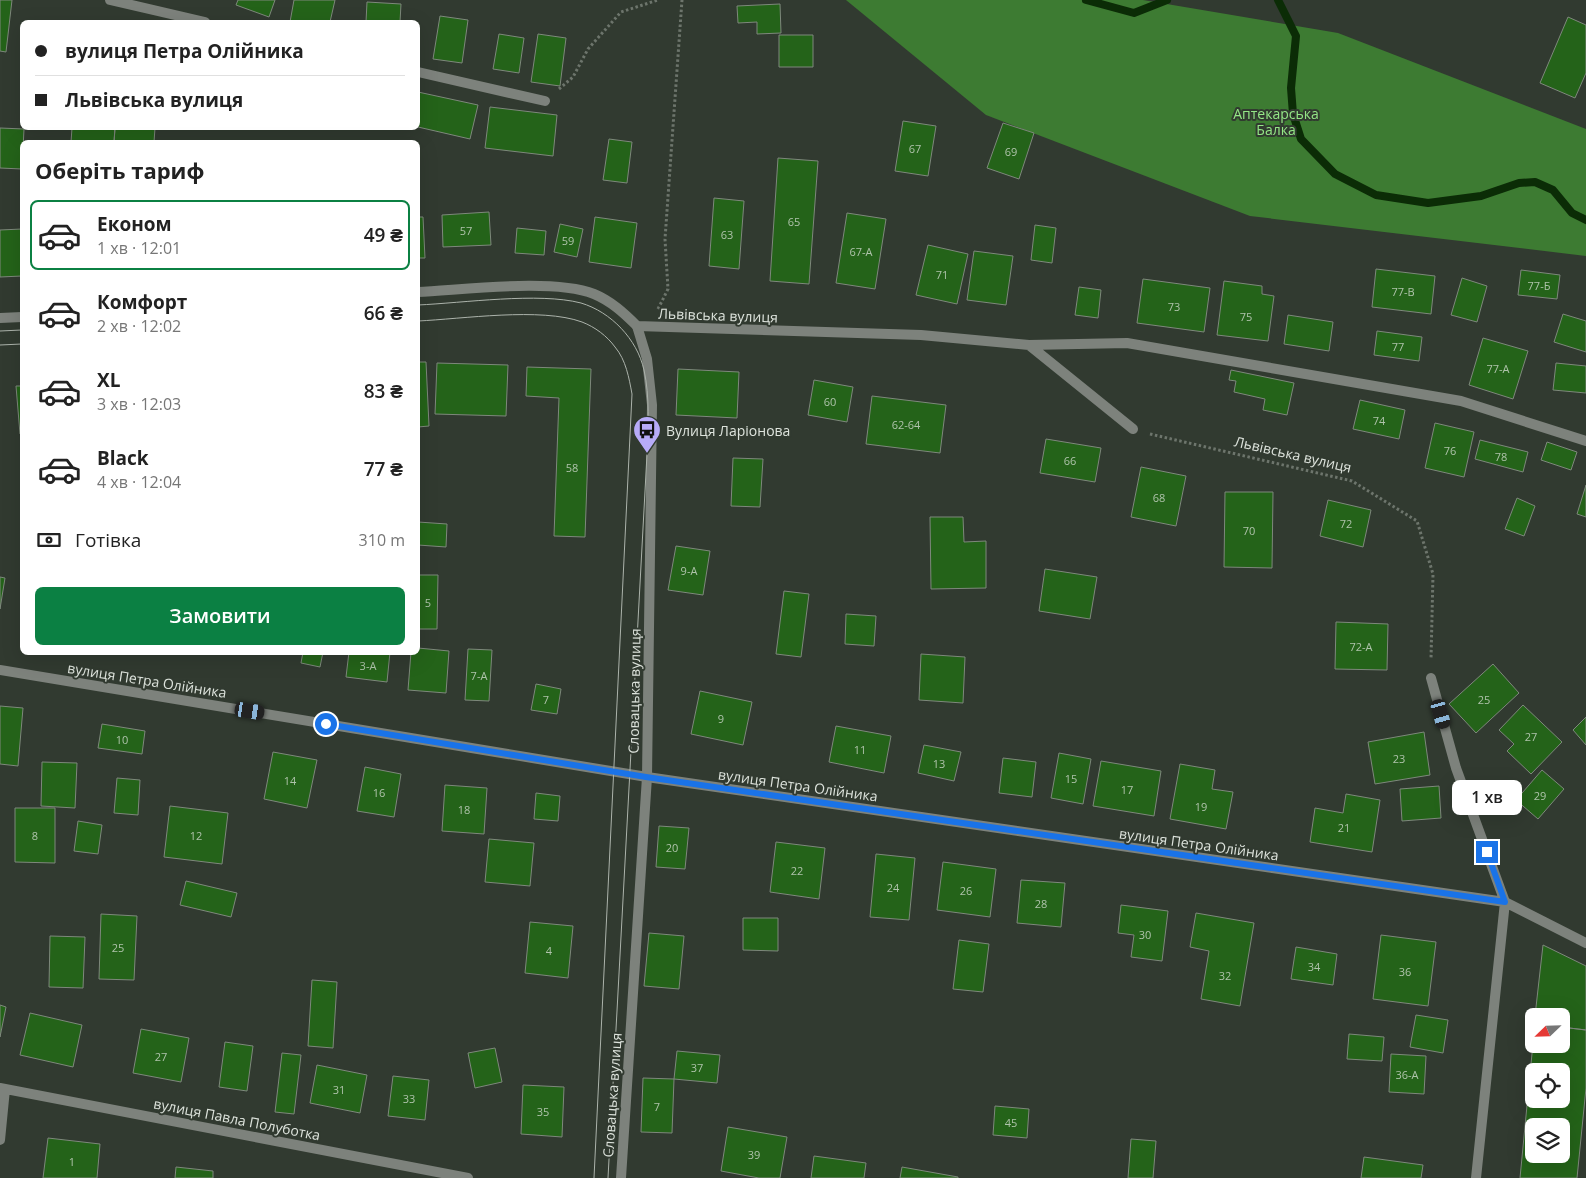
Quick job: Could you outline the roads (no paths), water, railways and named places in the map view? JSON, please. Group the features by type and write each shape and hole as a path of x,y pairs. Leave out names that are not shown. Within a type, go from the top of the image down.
{"street":[{"path":"110,0 196,20"},
{"path":"420,72 545,101"},
{"path":"420,292 509,287 561,288 593,294 617,307 637,326"},
{"path":"0,318 20,317"},
{"name":"Львівська вулиця","path":"637,326 921,335 1029,345 1127,343 1461,401 1586,441"},
{"name":"Словацька вулиця","path":"621,1178 646,777 652,405 647,358 637,326"},
{"path":"1029,345 1133,429"},
{"name":"вулиця Петра Олійника","path":"0,670 646,777 1505,902 1586,943"},
{"path":"1430,678 1456,768 1505,902 1476,1178"},
{"path":"0,1140 2,1088"},
{"name":"вулиця Павла Полуботка","path":"2,1088 468,1178"}],"waterway":[{"path":"1086,0 1134,13 1167,0"},
{"path":"1278,0 1296,36 1291,88 1293,114 1301,139 1335,174 1376,195 1428,203 1481,196 1519,183 1535,182 1553,190 1572,213 1586,220"}],"tram line":[{"path":"420,305 523,298 544,298 581,303 603,313 621,328 635,348 644,370 648,401 647,454 608,1178"},
{"path":"420,321 478,316 545,315 582,322 592,326 612,343 622,358 630,382 632,394 594,1178"},
{"path":"0,331 20,330"},
{"path":"0,345 20,344"}],"place":[{"name":"Вулиця Ларіонова","path":"647,454"}],"park label":[{"name":"Аптекарська Балка","path":"1276,122"}]}
